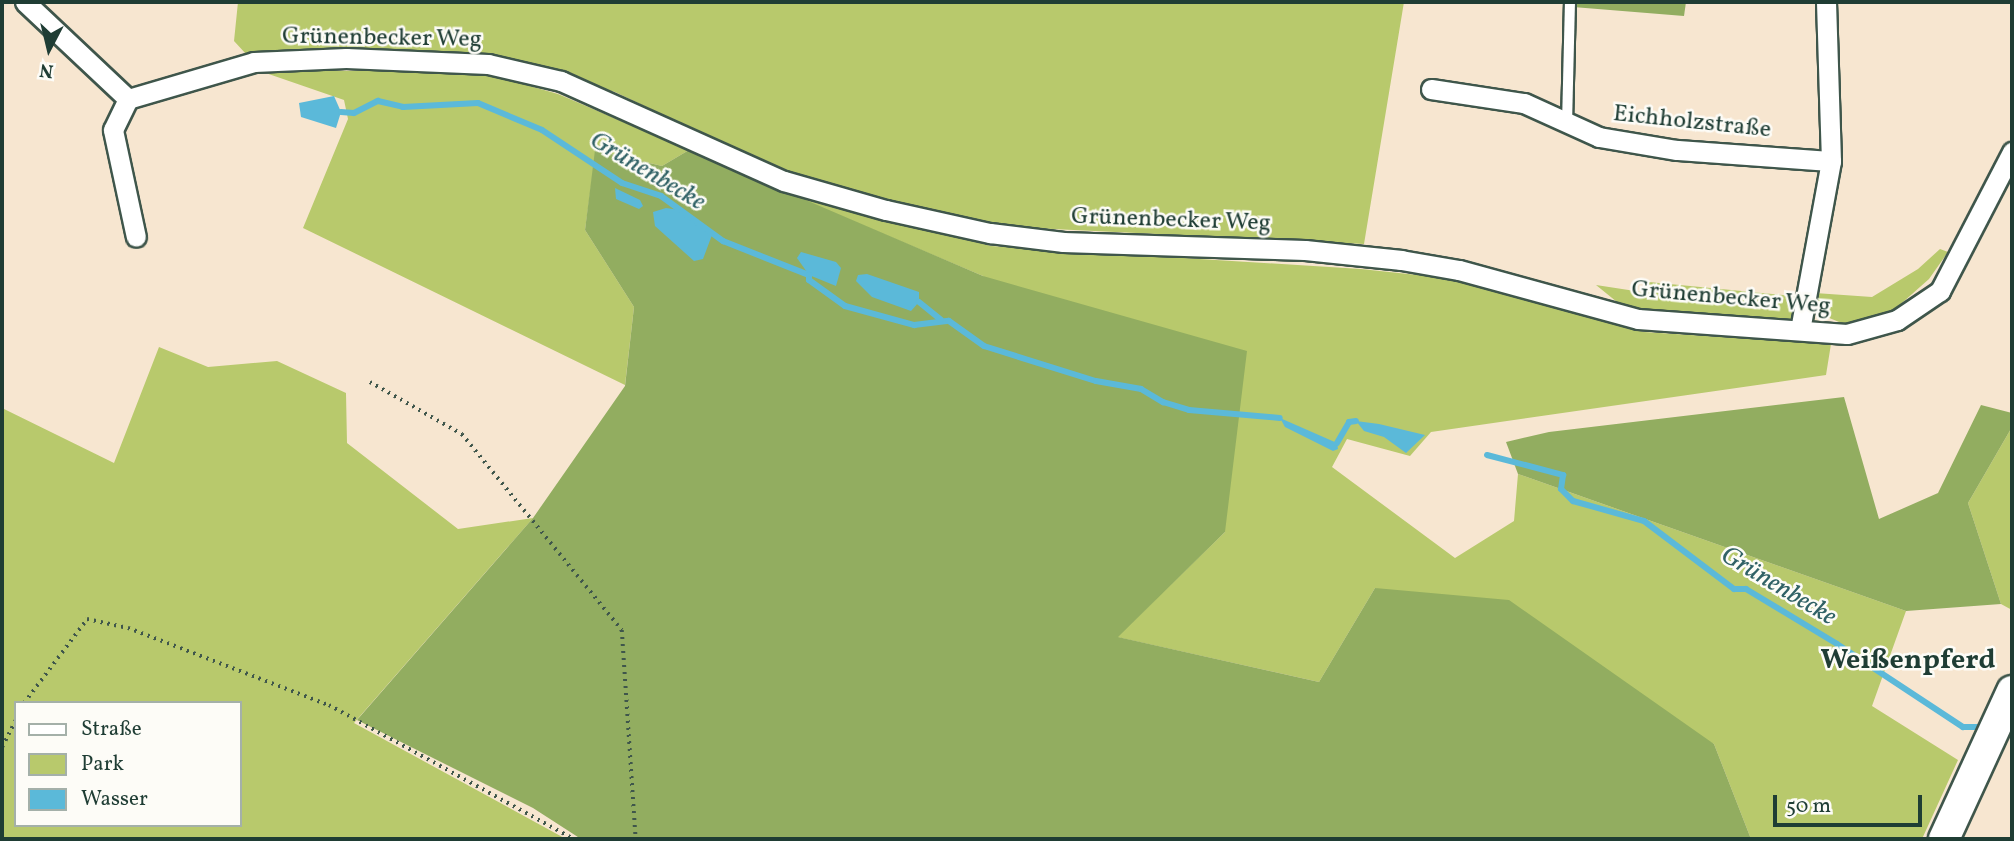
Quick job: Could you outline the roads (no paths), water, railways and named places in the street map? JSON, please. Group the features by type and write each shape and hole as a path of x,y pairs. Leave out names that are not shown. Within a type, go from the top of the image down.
{"main road":[{"path":"1944,839 2012,691"}],"street":[{"path":"25,2 128,99 113,130 136,237"},
{"path":"1800,330 1831,161 1826,2"},
{"name":"Grünenbecker Weg","path":"128,99 254,62 346,58 448,60 500,67 561,82 784,181 886,211 990,233 1063,242 1305,250 1401,260 1459,270 1638,318 1847,334 1871,330 1897,320 1940,291 2012,152"},
{"name":"Eichholzstraße","path":"1431,89 1524,103 1567,125 1599,137 1676,150 1831,161"}],"lane":[{"path":"1567,125 1570,2"}],"water":[{"path":"334,96 341,112 336,128 301,117 299,103"},
{"path":"615,188 640,200 643,206 639,209 616,199"},
{"path":"666,208 680,210 712,235 703,259 694,261 655,226 653,212"},
{"path":"801,252 836,262 841,268 836,286 809,275 797,258"},
{"path":"867,274 919,292 919,302 911,311 872,297 856,281 858,275"},
{"path":"1280,418 1337,443 1338,449 1333,451 1285,427"},
{"path":"1356,421 1425,435 1406,453 1384,437 1364,431"}],"waterway":[{"name":"Grünenbecke","path":"341,112 354,113 378,101 403,107 478,103 542,130 622,183 661,196 723,241 809,275 809,280 845,306 914,325 949,321 984,346 1096,381 1141,389 1163,402 1189,410 1280,418"},
{"path":"919,302 941,320"},
{"name":"Grünenbecke","path":"1337,443 1349,422 1356,421"},
{"name":"Grünenbecke","path":"1487,455 1563,475 1561,489 1573,501 1644,521 1734,589 1746,589 1837,644 1963,727 1980,727"}],"district":[{"name":"Weißenpferd","path":"1908,661"}]}
